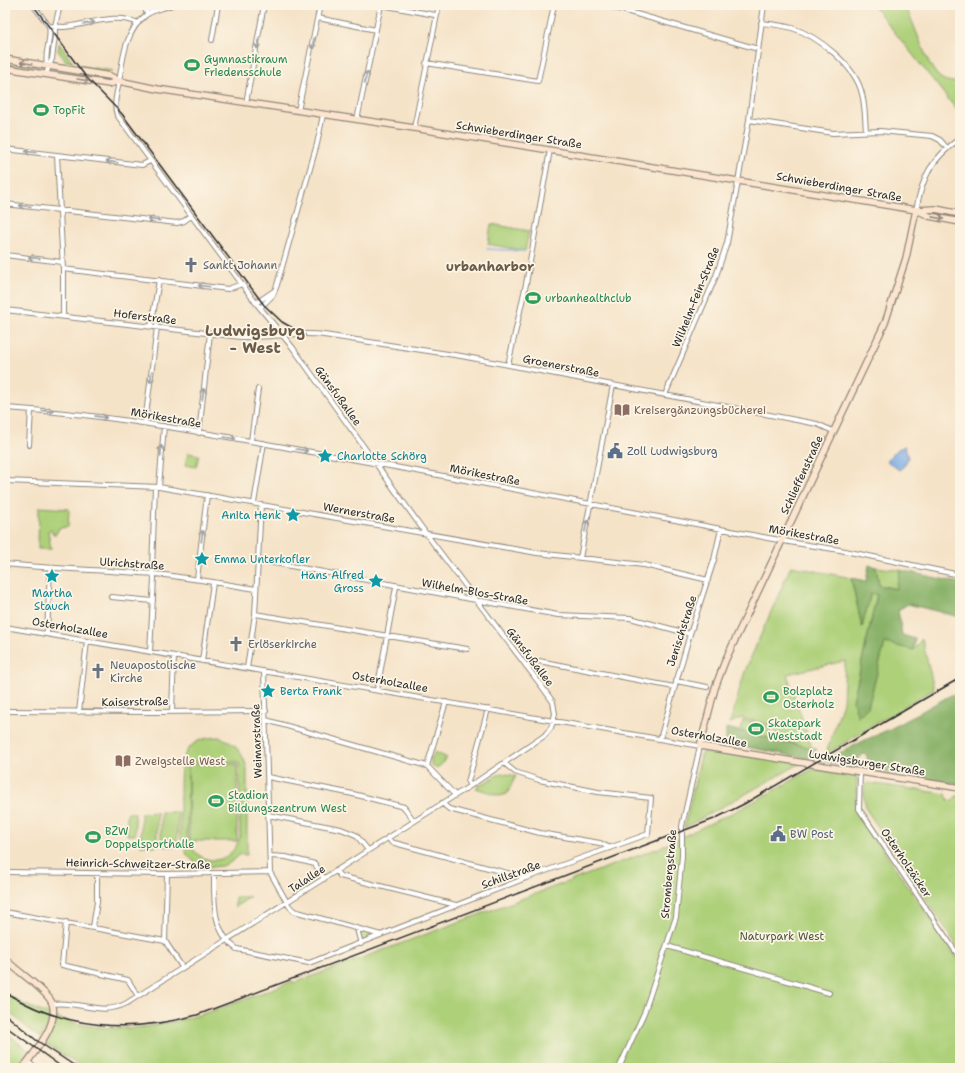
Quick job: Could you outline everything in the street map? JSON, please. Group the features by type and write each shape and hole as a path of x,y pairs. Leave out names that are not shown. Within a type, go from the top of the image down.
{"main road":[{"name":"Schwieberdinger Straße","path":"5,59 110,76 119,81 246,103 414,128 916,210 929,216 960,222"},
{"name":"Schwieberdinger Straße","path":"5,68 108,84 119,81"},
{"name":"Schwieberdinger Straße","path":"916,210 930,208 960,214"},
{"name":"Schlieffenstraße","path":"700,746 715,688 725,661 783,541 887,316 906,258 916,210"},
{"name":"Osterholzallee","path":"700,746 770,758"},
{"name":"Ludwigsburger Straße","path":"770,758 960,788"},
{"path":"5,959 48,996 52,1004 53,1012 48,1031 22,1068"}],"street":[{"path":"32,5 49,26 50,31 46,58 48,66"},
{"path":"46,74 52,59 55,26 60,5"},
{"path":"144,5 147,14 172,5"},
{"path":"212,40 218,5"},
{"path":"246,103 264,15 264,5"},
{"path":"298,111 320,5"},
{"path":"356,120 382,5 435,15"},
{"path":"414,128 435,15 439,5"},
{"path":"426,63 538,82 554,5"},
{"path":"605,5 758,48"},
{"name":"Wilhelm-Fein-Straße","path":"665,395 718,269 727,243 749,120 764,5"},
{"path":"947,5 960,8"},
{"name":"Gänsfußallee","path":"147,14 138,23 127,42 114,105 115,111 124,126 190,216 256,304 282,335 427,535 553,702 555,710 554,721"},
{"path":"49,26 63,27 118,18 128,18 138,23"},
{"path":"318,18 376,30"},
{"path":"761,23 793,28 816,40 838,56 855,79 862,93 866,130"},
{"path":"260,308 273,295 309,172 323,115"},
{"path":"749,120 833,133 866,130 932,136 940,140 947,148"},
{"path":"916,210 926,173 935,159 960,138"},
{"path":"5,149 142,165 150,161"},
{"path":"508,365 526,284 550,150"},
{"path":"57,155 63,269 63,316"},
{"path":"5,204 177,223 184,221 190,216"},
{"path":"5,255 62,262"},
{"path":"63,269 228,289 242,284"},
{"path":"151,327 159,280"},
{"path":"256,304 274,291"},
{"name":"Hoferstraße","path":"5,310 210,333 257,337 282,335"},
{"path":"145,423 157,327"},
{"name":"Groenerstraße","path":"282,335 303,332 461,356 817,424 833,432"},
{"path":"199,433 210,333"},
{"path":"580,558 613,385"},
{"path":"251,441 258,389"},
{"name":"Mörikestraße","path":"5,408 145,423 264,443 783,541 840,550 960,575"},
{"path":"29,445 31,410"},
{"path":"150,652 153,601 153,533 164,426"},
{"path":"254,503 264,443"},
{"name":"Wernerstraße","path":"5,481 157,487 537,553 644,565 708,580"},
{"path":"197,579 208,495"},
{"path":"247,668 255,614 261,505"},
{"name":"Jenischstraße","path":"660,739 690,634 708,580 721,529"},
{"name":"Wilhelm-Blos-Straße","path":"258,560 396,587 558,615 630,618 690,634"},
{"name":"Ulrichstraße","path":"5,564 153,574 197,579 213,583 256,589"},
{"path":"47,634 50,568"},
{"path":"202,661 213,583"},
{"path":"377,690 396,587"},
{"path":"111,597 153,601"},
{"path":"255,614 467,649"},
{"name":"Osterholzallee","path":"5,627 700,746"},
{"path":"79,712 87,641"},
{"path":"172,711 174,656"},
{"path":"526,666 539,661 674,687"},
{"name":"Weimarstraße","path":"264,671 270,872 287,902"},
{"path":"676,681 707,687"},
{"path":"427,766 446,702"},
{"path":"470,786 468,782 488,709"},
{"name":"Kaiserstraße","path":"5,711 266,711"},
{"path":"266,720 427,766 455,795"},
{"name":"Talallee","path":"52,1004 65,1003 110,1009 118,1008 470,786 544,736 551,728 554,721"},
{"name":"Strombergstraße","path":"619,1068 637,1030 676,917 682,856 682,826 700,746"},
{"name":"Schillstraße","path":"228,940 237,949 310,963 526,878 648,834 651,798 598,792 539,780 516,772 504,763"},
{"name":"Osterholzäcker","path":"860,771 859,809 960,958"},
{"path":"268,777 353,794 404,807 414,821"},
{"path":"442,803 449,809 540,833 600,843 610,848"},
{"path":"268,815 341,829 356,835 368,850"},
{"path":"388,837 392,842 526,878"},
{"path":"270,856 286,857 315,864 324,879"},
{"path":"336,871 340,876 456,905"},
{"name":"Heinrich-Schweitzer-Straße","path":"5,872 214,874 270,872"},
{"path":"93,927 97,902 97,873"},
{"path":"167,874 165,941 182,967"},
{"path":"214,874 215,914 218,925 228,940"},
{"path":"287,902 294,911 381,935"},
{"path":"5,912 165,941"},
{"path":"66,922 62,965 128,980 138,996"},
{"path":"357,928 360,944"},
{"path":"667,946 829,993"},
{"path":"27,1062 36,1068"}],"green space":[{"path":"873,5 904,5 931,66 942,79 960,83 960,114"},
{"path":"59,43 73,63 66,61 58,51"},
{"path":"80,66 113,71 108,73 82,69"},
{"path":"491,224 529,231 525,251 488,244"},
{"path":"188,453 199,455 196,467 185,465"},
{"path":"39,507 69,509 68,527 59,528 56,534 53,534 51,530 48,531 51,549 38,549"},
{"path":"869,565 876,567 879,585 896,589 900,570 960,583 960,617 908,604 898,610 902,635 915,639 913,650 885,643 868,707 858,717 853,701 877,595 871,593 862,627 851,578 866,581"},
{"path":"791,566 851,578 862,626 871,592 877,594 853,701 858,716 868,707 885,642 913,650 922,639 934,689 826,754 843,702 845,661 787,674 812,748 782,741 771,725 742,718 730,723 745,671"},
{"path":"876,567 900,570 897,589 879,585"},
{"path":"951,695 960,695 960,785 873,770 868,765 867,755 862,754 859,759 851,764 840,764 824,761 890,729"},
{"name":"Skatepark Weststadt","path":"743,720 771,727 769,738 741,731"},
{"path":"726,728 817,749 809,759 726,743"},
{"path":"219,737 234,745 241,753 247,769 247,855 240,854 229,863 215,867 201,865 189,857 183,847 180,836 180,782 182,762 190,747 206,738","holes":["188,762 238,762 240,836 236,846 229,854 214,860 205,858 198,854 191,846 187,836"]},
{"path":"435,752 447,758 437,769 431,765 431,759"},
{"path":"702,752 803,762 684,828"},
{"path":"188,764 237,764 237,841 189,841"},
{"name":"Naturpark West","path":"813,769 857,776 855,809 960,962 960,1068 83,1068 45,1043 55,1017 86,1025 116,1028 146,1026 176,1021 205,1013 293,981 294,983 659,848 742,808"},
{"path":"501,773 516,776 507,794 500,796 476,788"},
{"path":"869,783 946,794 948,800 953,801 956,796 960,796 960,950 868,812 864,792 865,785"},
{"path":"157,812 157,846 141,846 141,813"},
{"path":"161,812 178,812 177,847 161,846"},
{"path":"127,813 135,813 135,835 127,835"},
{"path":"235,897 250,897 235,907"},
{"path":"357,929 381,935 361,944"},
{"path":"5,993 23,1004 50,1015 46,1030 40,1038 5,1009"},
{"path":"5,1032 30,1052 19,1068 5,1068"}],"water":[{"path":"905,446 908,458 904,466 899,470 887,461 898,449"}],"waterway":[{"path":"487,249 523,251"}],"railway":[{"path":"33,5 86,77 122,114 264,305 282,322 305,335"},
{"path":"5,992 28,1005 51,1014 75,1021 99,1024 123,1026 148,1024 173,1021 197,1015 714,819 744,804 960,678"},
{"path":"5,1014 36,1040 78,1068"},
{"path":"5,1026 63,1068"}],"place":[{"name":"Gymnastikraum Friedensschule","path":"192,65"},
{"name":"TopFit","path":"41,110"},
{"name":"Sankt Johann","path":"191,265"},
{"name":"urbanhealthclub","path":"533,298"},
{"name":"Kreisergänzungsbücherei","path":"622,410"},
{"name":"Zoll Ludwigsburg","path":"615,451"},
{"name":"Charlotte Schörg","path":"325,456"},
{"name":"Anita Henk","path":"293,515"},
{"name":"Emma Unterkofler","path":"202,559"},
{"name":"Martha Stauch","path":"52,576"},
{"name":"Hans Alfred Gross","path":"376,581"},
{"name":"Erlöserkirche","path":"236,644"},
{"name":"Neuapostolische Kirche","path":"98,671"},
{"name":"Berta Frank","path":"268,691"},
{"name":"Bolzplatz Osterholz","path":"771,697"},
{"name":"Skatepark Weststadt","path":"756,729"},
{"name":"Zweigstelle West","path":"123,761"},
{"name":"Stadion Bildungszentrum West","path":"216,801"},
{"name":"BW Post","path":"778,834"},
{"name":"BZW Doppelsporthalle","path":"93,837"}],"district":[{"name":"urbanharbor","path":"490,266"},
{"name":"Ludwigsburg - West","path":"255,340"}]}
